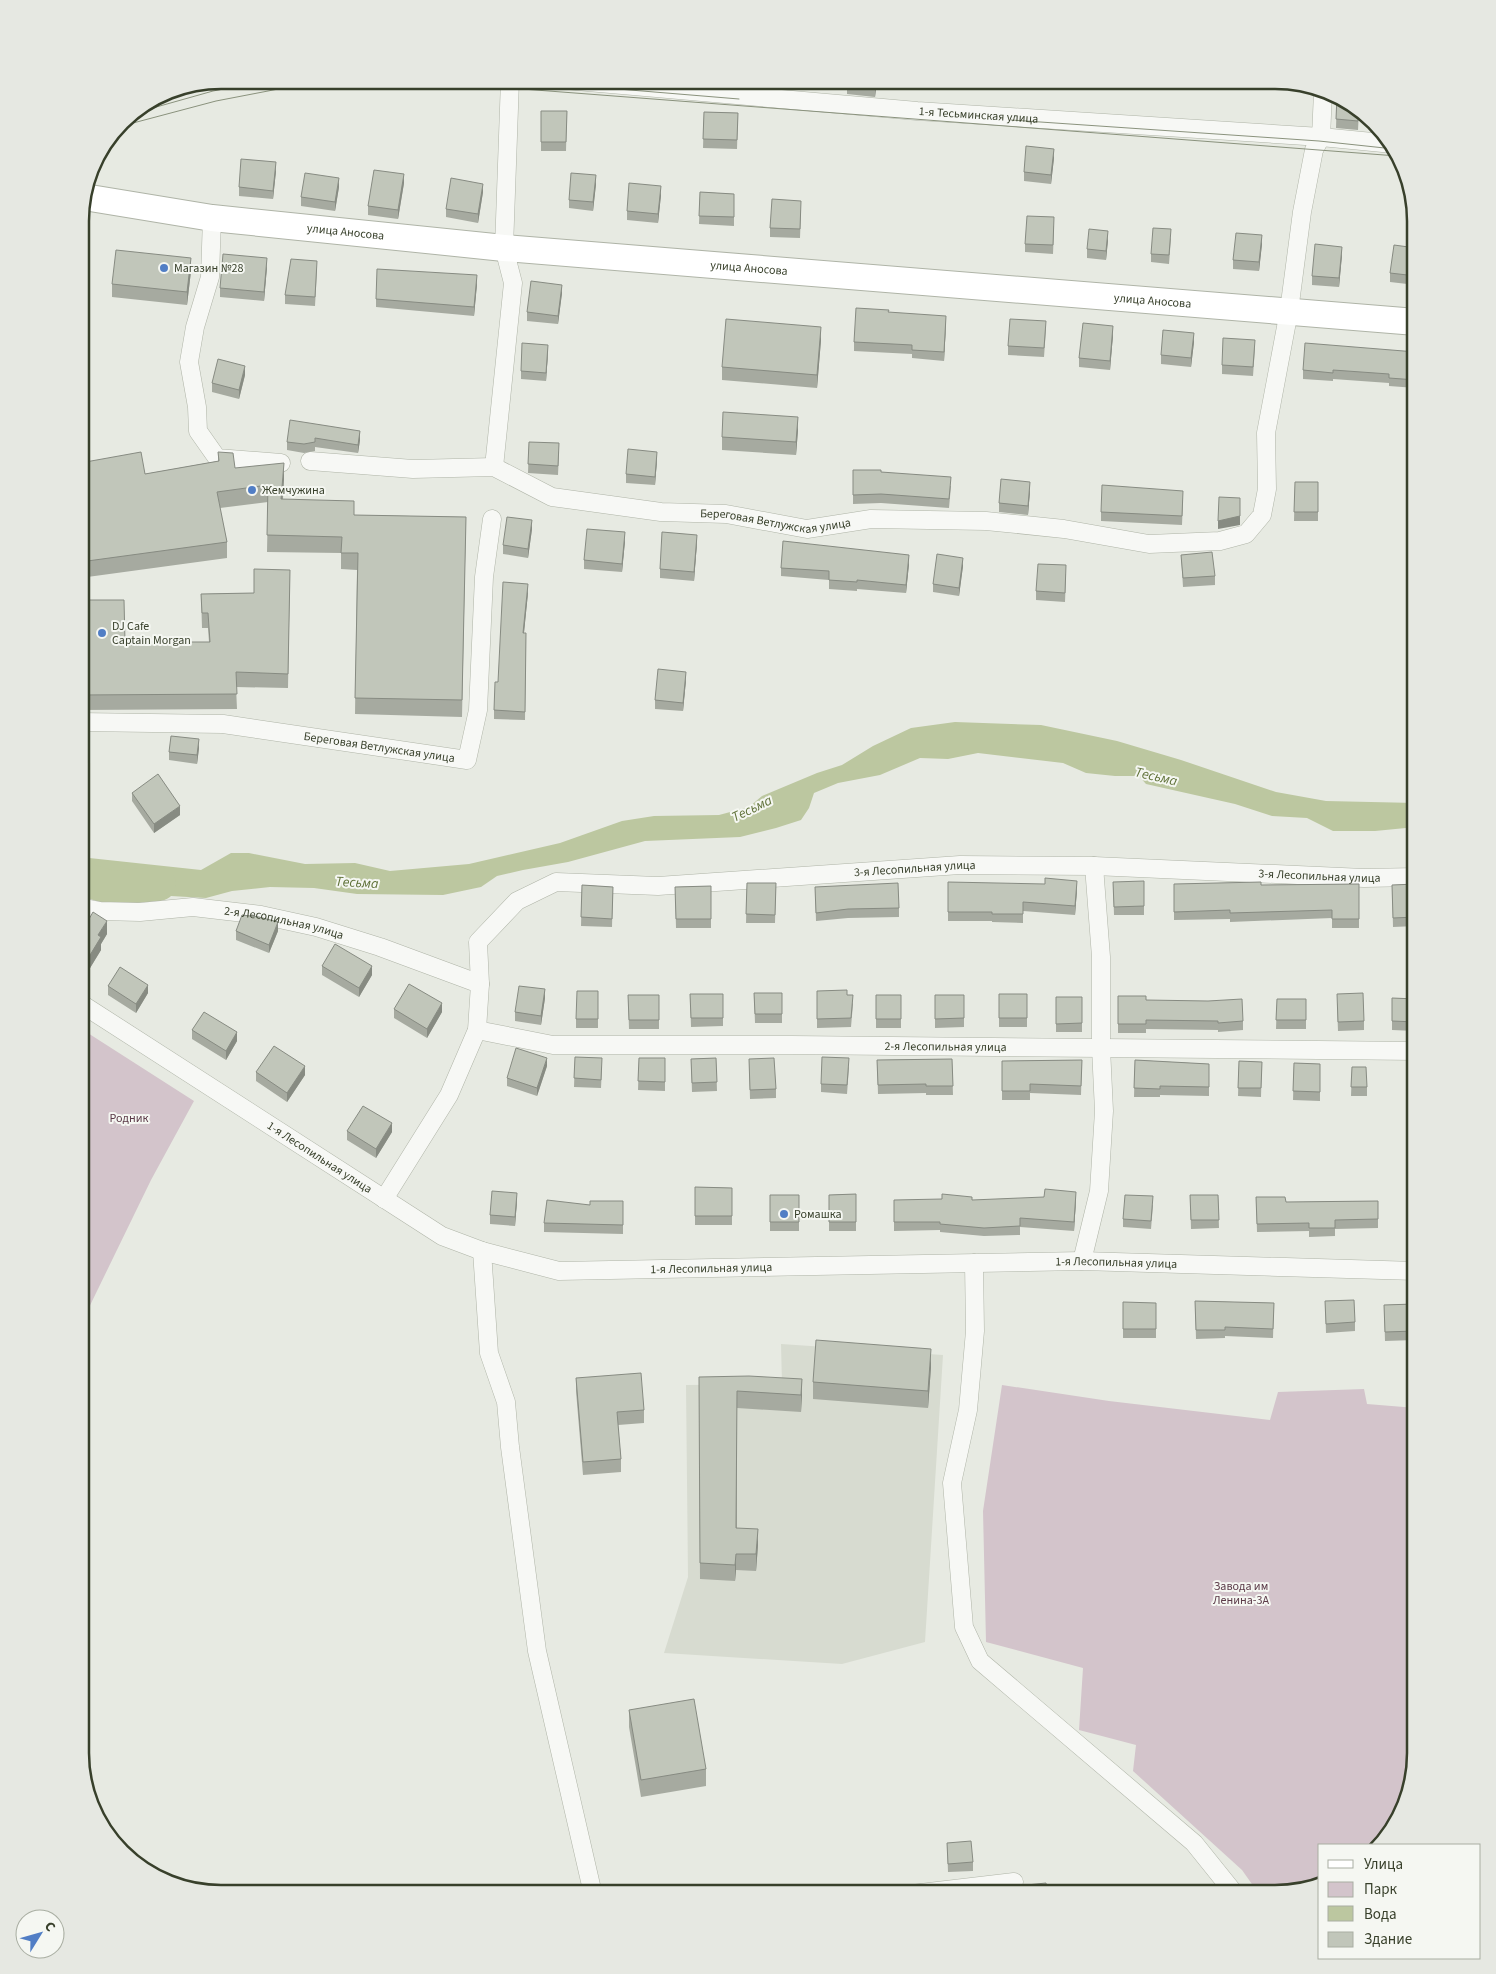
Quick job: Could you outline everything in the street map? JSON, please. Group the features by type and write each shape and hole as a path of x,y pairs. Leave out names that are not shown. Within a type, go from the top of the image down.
{"main road":[{"name":"улица Аносова","path":"91,199 212,218 504,248 1407,321"}],"street":[{"path":"494,467 513,283 504,248 510,89"},
{"name":"1-я Тесьминская улица","path":"667,89 917,111 1321,137 1382,143"},
{"path":"1289,311 1304,203 1314,150 1321,137 1324,98"},
{"path":"212,218 210,276 195,327 189,362 197,407 198,431 217,458 281,463"},
{"name":"Береговая Ветлужская улица","path":"310,461 413,469 494,467 552,497 661,512 726,514 807,529 870,518 986,521 1064,529 1149,544 1220,541 1246,534 1262,514 1268,489 1266,433 1289,311"},
{"name":"Береговая Ветлужская улица","path":"89,722 223,724 467,760 478,710 484,578 492,519"},
{"name":"3-я Лесопильная улица","path":"384,1200 449,1095 477,1030 480,984 478,942 516,901 556,882 658,886 960,865 1094,866 1364,878 1407,877"},
{"path":"1082,1261 1099,1191 1104,1111 1101,1048 1101,957 1094,866"},
{"name":"2-я Лесопильная улица","path":"89,909 100,911 140,912 193,907 261,915 316,927 380,947 480,984"},
{"name":"1-я Лесопильная улица","path":"89,1009 442,1236 482,1251 559,1270 1082,1261 1407,1271"},
{"name":"2-я Лесопильная улица","path":"477,1030 553,1045 1407,1052"},
{"path":"482,1251 489,1353 506,1402 510,1447 537,1651 591,1885"},
{"path":"974,1263 975,1331 968,1410 952,1483 964,1627 980,1660 1194,1843 1228,1885"},
{"path":"988,1885 1014,1882"}],"shaded area":[{"path":"781,1344 943,1355 925,1642 842,1664 664,1653 688,1577 686,1385 782,1384"}],"green space":[{"name":"Родник","path":"89,1034 194,1101 151,1180 89,1307"},
{"name":"Завода им Ленина-3А","path":"1002,1385 1109,1401 1270,1420 1278,1392 1364,1389 1367,1404 1407,1407 1406,1771 1394,1812 1375,1840 1371,1844 1318,1844 1318,1878 1293,1884 1253,1885 1242,1870 1133,1771 1136,1745 1079,1730 1083,1668 986,1642 983,1511"}],"water":[{"path":"955,722 1041,725 1117,741 1276,792 1326,801 1407,803 1407,828 1375,831 1333,831 1307,818 1272,816 1235,804 1146,784 1139,776 1086,773 1063,763 978,753 948,759 920,758 880,775 838,783 814,793 809,808 801,820 776,828 740,837 645,841 568,862 497,876 481,887 443,895 357,894 314,888 270,887 232,891 206,898 153,895 133,899 110,887 89,883 89,858 201,870 231,853 249,853 305,864 355,863 390,871 469,864 560,843 622,821 654,816 719,815 749,807 762,796 817,773 842,765 873,746 911,728"}],"building":[{"path":"1337,104 1356,116 1358,121 1336,119"},
{"path":"541,111 567,111 566,142 541,142"},
{"path":"704,112 738,113 737,140 703,139"},
{"path":"1026,146 1054,149 1051,175 1024,172"},
{"path":"241,159 276,162 273,191 239,187"},
{"path":"374,170 404,174 398,210 368,206"},
{"path":"305,173 339,178 335,202 301,197"},
{"path":"571,173 596,175 593,202 569,200"},
{"path":"451,178 483,184 478,214 446,209"},
{"path":"629,183 661,186 658,214 627,211"},
{"path":"700,192 734,194 734,217 699,216"},
{"path":"772,199 801,201 800,229 770,228"},
{"path":"1027,216 1054,217 1053,245 1025,244"},
{"path":"1153,228 1171,229 1169,255 1151,254"},
{"path":"1089,229 1108,231 1106,251 1087,249"},
{"path":"1236,233 1262,235 1259,262 1233,260"},
{"path":"1315,244 1342,247 1339,278 1312,276"},
{"path":"1394,245 1407,247 1407,275 1390,273"},
{"path":"116,250 191,258 187,292 112,284"},
{"path":"223,254 267,258 264,292 220,288"},
{"path":"291,259 317,261 315,297 285,295"},
{"path":"377,269 477,275 474,307 376,299"},
{"path":"531,281 562,285 558,316 527,312"},
{"path":"856,308 946,316 944,352 912,350 912,345 854,342"},
{"path":"726,319 821,327 817,375 722,367"},
{"path":"1010,319 1046,321 1044,348 1008,346"},
{"path":"1083,323 1113,326 1110,361 1079,358"},
{"path":"1163,330 1194,333 1191,358 1161,355"},
{"path":"1223,338 1255,340 1253,367 1222,365"},
{"path":"522,343 548,345 546,373 521,371"},
{"path":"1305,343 1407,351 1407,379 1389,378 1389,374 1333,370 1333,373 1303,370"},
{"path":"218,359 245,366 239,390 212,383"},
{"path":"723,412 798,417 796,442 722,437"},
{"path":"290,420 360,431 358,445 315,438 315,442 304,444 287,442"},
{"path":"529,442 559,443 558,466 528,464"},
{"path":"628,449 657,452 655,477 626,474"},
{"path":"141,452 145,474 219,461 218,452 233,453 235,468 284,463 281,499 354,501 354,515 466,517 462,700 355,698 358,553 341,553 342,537 267,535 268,485 217,492 227,542 89,561 89,461"},
{"path":"853,470 881,470 881,472 951,477 949,499 881,494 853,495"},
{"path":"1001,479 1030,482 1028,506 999,503"},
{"path":"1295,482 1318,482 1318,512 1294,512"},
{"path":"1102,485 1183,491 1182,516 1101,512"},
{"path":"1219,497 1240,498 1240,516 1218,521"},
{"path":"507,517 532,520 528,549 503,545"},
{"path":"587,529 625,532 622,564 584,560"},
{"path":"662,532 697,535 694,572 660,569"},
{"path":"783,541 909,555 906,585 857,580 857,582 829,580 829,571 781,568"},
{"path":"1212,552 1215,576 1183,578 1181,555"},
{"path":"937,554 963,558 959,588 933,584"},
{"path":"1038,564 1066,565 1065,593 1036,591"},
{"path":"254,569 290,570 288,674 236,672 237,694 89,695 89,600 124,600 125,642 210,642 208,613 202,613 201,594 254,593"},
{"path":"503,582 528,584 523,633 526,633 525,712 494,710 495,682 498,682"},
{"path":"658,669 686,672 683,703 655,700"},
{"path":"171,736 199,739 197,755 169,752"},
{"path":"158,774 180,806 154,824 132,793"},
{"path":"1045,878 1077,881 1075,906 1023,902 1023,914 948,912 948,882 1045,884"},
{"path":"1144,881 1144,906 1114,907 1113,882"},
{"path":"1261,882 1261,885 1359,884 1359,919 1332,919 1332,910 1230,913 1230,910 1174,912 1174,884"},
{"path":"747,883 776,883 775,915 746,914"},
{"path":"898,883 899,908 848,909 816,913 815,887"},
{"path":"1407,884 1407,917 1393,918 1392,885"},
{"path":"582,885 613,887 612,919 581,917"},
{"path":"711,886 711,919 676,919 675,887"},
{"path":"93,912 107,921 98,935 101,937 89,957 89,919"},
{"path":"242,915 278,922 269,945 236,931"},
{"path":"335,944 372,966 359,988 322,966"},
{"path":"120,967 148,985 136,1004 108,986"},
{"path":"409,984 442,1003 427,1029 394,1009"},
{"path":"519,986 545,989 541,1016 515,1012"},
{"path":"847,990 847,995 853,995 851,1018 817,1019 817,991"},
{"path":"577,991 598,991 598,1019 576,1019"},
{"path":"754,993 782,993 782,1014 755,1014"},
{"path":"1363,993 1364,1021 1338,1022 1337,994"},
{"path":"690,994 723,994 723,1018 691,1018"},
{"path":"999,994 1027,994 1027,1018 999,1018"},
{"path":"628,995 659,995 659,1020 629,1020"},
{"path":"876,995 901,995 901,1019 876,1019"},
{"path":"935,995 964,995 964,1018 935,1019"},
{"path":"1118,996 1146,996 1146,1000 1208,1001 1242,999 1243,1021 1218,1023 1218,1021 1146,1020 1146,1024 1118,1024"},
{"path":"1056,997 1082,997 1082,1023 1056,1024"},
{"path":"1392,998 1407,999 1407,1022 1392,1021"},
{"path":"1277,999 1306,999 1306,1020 1276,1020"},
{"path":"204,1012 237,1032 226,1051 192,1030"},
{"path":"274,1046 305,1066 287,1093 256,1072"},
{"path":"516,1048 547,1058 537,1088 507,1078"},
{"path":"575,1057 602,1058 601,1080 574,1078"},
{"path":"822,1057 849,1058 847,1085 821,1084"},
{"path":"639,1058 665,1058 665,1082 638,1081"},
{"path":"716,1058 717,1082 692,1083 691,1059"},
{"path":"774,1058 776,1089 750,1090 749,1059"},
{"path":"952,1059 953,1086 926,1086 926,1084 878,1085 877,1060"},
{"path":"1082,1060 1081,1086 1030,1084 1030,1091 1002,1091 1002,1061"},
{"path":"1135,1060 1209,1064 1209,1087 1160,1086 1160,1089 1134,1088"},
{"path":"1239,1061 1262,1062 1261,1088 1238,1088"},
{"path":"1294,1063 1320,1064 1320,1092 1293,1091"},
{"path":"1352,1067 1366,1067 1367,1087 1351,1087"},
{"path":"363,1106 392,1123 376,1149 347,1131"},
{"path":"695,1187 732,1188 732,1216 695,1216"},
{"path":"1045,1189 1076,1192 1074,1222 1020,1218 1020,1226 984,1228 940,1224 940,1222 894,1222 894,1200 942,1199 942,1194 972,1197 972,1200 1044,1197"},
{"path":"492,1191 517,1193 515,1217 490,1215"},
{"path":"856,1194 856,1222 829,1222 829,1195"},
{"path":"770,1195 799,1195 799,1222 770,1222"},
{"path":"1125,1195 1153,1196 1151,1221 1123,1219"},
{"path":"1190,1195 1218,1195 1219,1220 1191,1220"},
{"path":"1256,1197 1285,1197 1286,1202 1378,1201 1378,1219 1335,1220 1335,1228 1309,1228 1309,1223 1257,1224"},
{"path":"547,1200 590,1205 590,1201 623,1201 623,1225 544,1223"},
{"path":"1354,1300 1355,1322 1326,1324 1325,1301"},
{"path":"1195,1301 1274,1303 1273,1329 1225,1327 1225,1330 1196,1330"},
{"path":"1123,1302 1156,1303 1156,1329 1123,1329"},
{"path":"1407,1304 1407,1331 1385,1332 1384,1305"},
{"path":"816,1340 931,1349 928,1391 813,1382"},
{"path":"641,1373 644,1410 617,1412 621,1459 583,1462 576,1378"},
{"path":"749,1376 802,1379 801,1395 737,1391 736,1528 758,1529 756,1554 736,1554 735,1565 700,1563 699,1377"},
{"path":"694,1699 706,1769 641,1780 629,1710"},
{"path":"971,1841 973,1862 948,1864 947,1843"},
{"path":"1046,1883 1046,1885 1027,1885"}],"waterway":[{"name":"Тесьма","path":"89,881 112,888 159,884"}],"tram line":[{"path":"151,109 224,89"},
{"path":"132,123 216,101 278,89"},
{"path":"522,89 1390,155"},
{"path":"618,89 739,99"},
{"path":"1011,120 1319,141 1386,148"}],"place":[{"name":"Магазин №28","path":"164,268"},
{"name":"Жемчужина","path":"252,490"},
{"name":"DJ Cafe Captain Morgan","path":"102,633"},
{"name":"Ромашка","path":"784,1214"}]}
